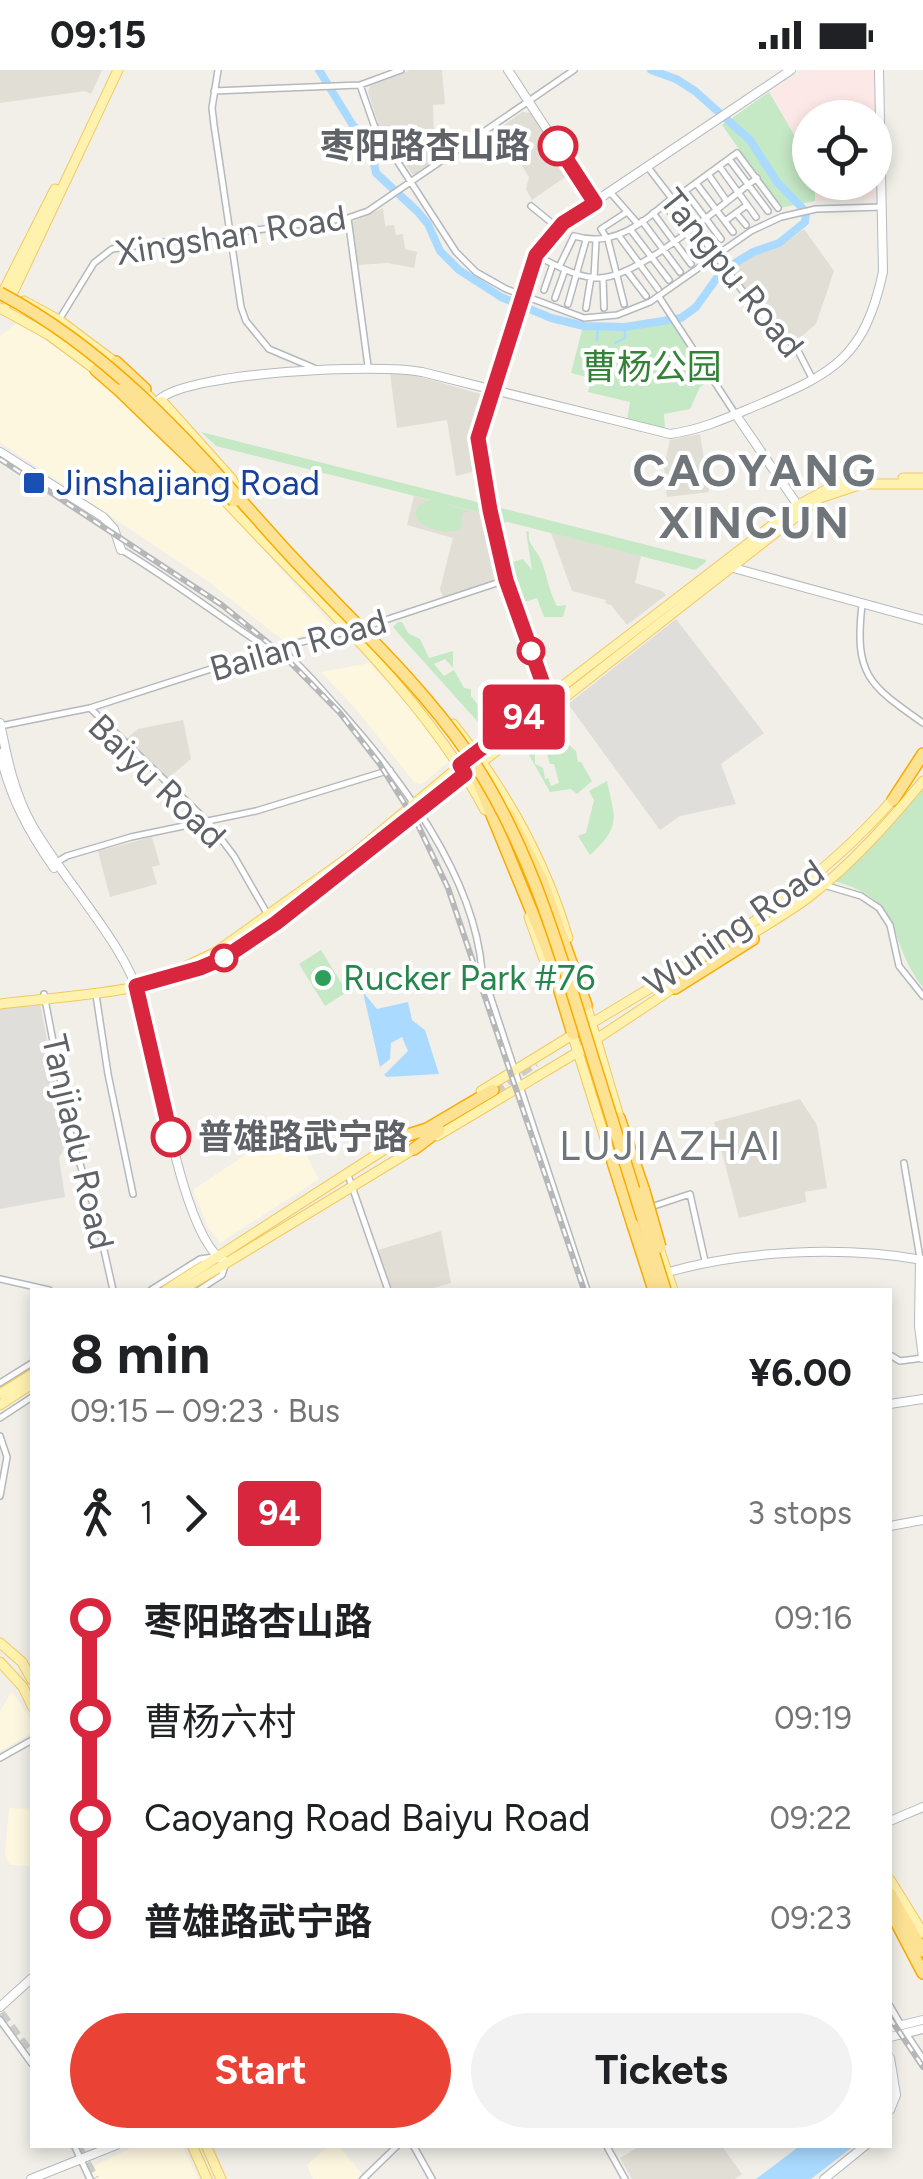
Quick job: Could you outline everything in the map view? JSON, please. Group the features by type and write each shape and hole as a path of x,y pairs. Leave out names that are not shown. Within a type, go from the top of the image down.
{"highway":[{"path":"2,300 52,330 108,372 150,411 235,496 474,768 519,861 550,942 661,1288"},
{"path":"2,300 56,325 133,386 447,726 517,828 531,856 586,1005"},
{"path":"116,362 180,422 267,530"},
{"path":"96,370 235,496"},
{"path":"893,800 923,758"},
{"path":"474,768 542,933 572,1034"},
{"path":"674,988 753,939"},
{"path":"405,1136 427,1129 495,1093 414,1149"},
{"path":"619,1118 644,1191 662,1288"},
{"path":"613,1162 633,1225 661,1288"},
{"path":"892,1897 923,1951"},
{"path":"892,1914 923,1973"}],"main road":[{"path":"2,300 116,70"},
{"path":"2,300 59,320 160,398 232,479 235,496"},
{"path":"2,300 96,370 139,408 509,804 551,888 667,1272 663,1288"},
{"path":"116,362 235,496 430,696 474,768 579,1052 646,1278 659,1288"},
{"path":"44,996 96,992 196,963 271,920 416,806 474,768 550,702 800,508 862,484 923,481"},
{"name":"Wuning Road","path":"170,1288 354,1186 579,1052 824,884 881,830 923,781"},
{"name":"Wuning Road","path":"222,1260 346,1173 725,943 826,866 893,800"},
{"path":"0,1002 134,983"},
{"name":"Wuning Road","path":"184,1288 207,1269"},
{"path":"0,1394 30,1375"},
{"path":"0,1405 30,1385"},
{"path":"0,1643 22,1662 30,1676"},
{"path":"0,1662 30,1702"},
{"path":"892,1883 923,1933"},
{"path":"892,1923 923,1984"},
{"path":"193,2148 207,2179"},
{"path":"207,2148 220,2179"}],"street":[{"path":"218,70 214,125 241,307 263,344 316,368"},
{"path":"214,91 360,85 401,70"},
{"path":"508,70 595,203"},
{"name":"Xingshan Road","path":"59,320 94,263 112,249 348,218 393,197 574,70"},
{"path":"550,702 506,580 478,438 536,255 558,228 791,70"},
{"path":"160,398 180,387 316,368 368,366 409,369 670,434 692,432 814,381 834,369 852,348 879,291 883,272 879,70"},
{"path":"360,85 374,125 456,252 476,272 520,297 562,312 593,318 633,311 658,298 760,226 800,211 882,207"},
{"path":"722,239 686,190 738,153 778,208"},
{"path":"730,159 768,211"},
{"name":"Tangpu Road","path":"647,166 764,318 796,348 814,381"},
{"path":"719,166 756,217"},
{"path":"708,174 726,200"},
{"path":"556,266 592,278 627,271 756,178"},
{"path":"696,183 734,232"},
{"path":"610,192 680,272"},
{"path":"544,290 574,236 608,240 672,198"},
{"path":"665,204 702,255"},
{"path":"724,221 746,204"},
{"path":"531,206 558,228"},
{"path":"624,304 608,240 601,229 628,212"},
{"path":"736,212 746,225"},
{"path":"653,213 691,264"},
{"path":"348,218 368,366"},
{"path":"630,229 668,280"},
{"path":"618,236 658,288"},
{"path":"568,304 586,240"},
{"path":"586,308 596,240"},
{"path":"555,298 556,266"},
{"path":"627,271 646,296"},
{"path":"603,278 604,308"},
{"path":"658,298 800,508"},
{"path":"0,452 103,517 114,529 121,550 206,603 260,644 279,647 392,770 451,872 480,945 482,971 586,1288"},
{"path":"726,566 923,620"},
{"name":"Bailan Road","path":"90,708 279,647 365,627 506,580"},
{"path":"862,605 861,650 867,675 878,690 923,722"},
{"name":"Baiyu Road","path":"0,725 90,708 206,820 234,856 271,920"},
{"path":"0,725 12,778 31,824 134,983 184,1185 196,1218 222,1260 222,1275 202,1288"},
{"path":"0,753 7,786 30,836 54,864"},
{"path":"54,864 131,837 318,794 392,770"},
{"path":"824,884 862,896 879,908 890,924 899,966 923,996"},
{"path":"96,992 133,1194"},
{"name":"Tanjiadu Road","path":"44,996 70,1136 96,1214 113,1288"},
{"path":"892,1356 900,1361 923,1358 919,1326 922,1260 904,1163"},
{"path":"346,1173 354,1186 387,1288"},
{"path":"652,1207 692,1193 706,1262"},
{"path":"646,1278 706,1262 749,1256 829,1254 922,1260"},
{"path":"153,1288 200,1259 222,1260"},
{"path":"0,1279 41,1288"},
{"path":"0,1383 30,1363"},
{"path":"0,1418 30,1397"},
{"path":"892,1404 923,1398"},
{"path":"0,1436 8,1456 0,1496"},
{"path":"892,1524 923,1518"},
{"path":"0,1758 30,1741"},
{"path":"892,1819 923,1807"},
{"path":"0,2007 30,1980"},
{"path":"892,2009 923,2059"},
{"path":"0,2020 30,2061"},
{"path":"892,2036 923,2020"},
{"path":"892,2028 923,2029"},
{"path":"892,2070 896,2095 892,2105"},
{"path":"76,2148 90,2179"},
{"path":"31,2179 110,2148"},
{"path":"363,2179 395,2148"},
{"path":"415,2148 432,2179"},
{"path":"608,2148 625,2179"},
{"path":"824,2179 862,2148"}],"shaded area":[{"path":"0,70 102,70 91,94 85,91 0,103"},
{"path":"410,70 442,70 445,104 433,105 435,164 417,176 378,123 368,92 370,86"},
{"path":"804,70 875,70 875,100 792,100 792,130 769,92"},
{"path":"522,112 531,113 571,173 532,200 526,189 529,177 499,129"},
{"path":"383,208 385,226 394,225 396,235 403,234 405,249 417,252 414,268 388,263 357,265 352,222"},
{"path":"804,229 834,271 816,324 796,341 767,317 730,269 780,246"},
{"path":"18,322 106,381 141,414 334,628 284,641 205,579 0,442 0,336"},
{"path":"390,373 414,375 484,395 472,439 477,471 456,476 447,420 397,428"},
{"path":"700,434 709,492 667,497 664,467 670,440"},
{"path":"414,496 484,513 499,579 443,597 440,589 453,538 407,525"},
{"path":"551,533 641,556 635,583 666,595 627,625 606,600 572,591"},
{"path":"676,619 764,733 721,764 736,804 680,816 660,830 568,704"},
{"path":"370,663 451,760 422,784 415,783 321,672"},
{"path":"183,720 191,759 166,780 125,740 138,729"},
{"path":"152,837 160,865 152,867 157,884 110,897 98,851"},
{"path":"40,1003 67,1142 59,1158 65,1197 0,1209 0,1009"},
{"path":"800,1099 817,1125 827,1188 805,1192 806,1202 739,1218 714,1122"},
{"path":"290,1125 319,1179 220,1243 208,1227 193,1190"},
{"path":"441,1231 451,1283 434,1288 391,1288 378,1250"},
{"path":"12,1691 29,1717 30,1734 0,1751 0,1711"},
{"path":"9,1808 30,1809 30,1866 10,1865 5,1855"},
{"path":"131,2148 183,2148 198,2179 95,2179 92,2172 96,2165"},
{"path":"326,2148 340,2148 362,2174 357,2179 313,2179 307,2165"},
{"path":"637,2148 723,2148 742,2174 735,2179 632,2179 620,2158"}],"green space":[{"path":"769,92 792,131 792,200 815,201 780,208 722,125"},
{"name":"曹杨公园","path":"672,323 709,381 700,387 690,409 664,414 665,430 627,420 630,402 588,392 591,378 571,373 582,330"},
{"path":"201,432 481,503 484,513 442,503 468,511 462,514 461,528 438,530 417,519 418,508 431,500 216,446"},
{"path":"497,507 706,562 695,570 508,522 499,523"},
{"path":"526,531 557,606 566,605 563,617 544,617 537,598 522,603 509,563 523,559 532,570"},
{"path":"398,622 420,639 429,658 453,651 453,668 445,659 434,664 444,676 454,670 464,688 471,689 484,719 478,722 398,633 393,627"},
{"path":"561,723 578,762 592,781 577,794 571,789 550,792 528,753 535,747 535,764 543,768 545,779 551,786 559,783 554,764 550,764 546,750 538,745"},
{"path":"607,781 614,820 608,836 590,855 578,836 586,833 594,800 589,791"},
{"path":"923,785 923,987 885,911 858,890 834,881"},
{"name":"Rucker Park #76","path":"321,950 347,992 325,1006 299,964"}],"water":[{"path":"363,992 377,1009 408,1002 412,1020 425,1030 439,1074 384,1075 408,1051 402,1037 391,1043 390,1059 380,1067"},
{"path":"797,2148 851,2148 811,2179 756,2179"}],"waterway":[{"path":"319,70 352,124 369,141 376,173 417,211 428,224 440,251 459,270 501,297 551,318 584,326 625,327 681,318 696,307 722,271 753,252 779,243 805,222 806,212 777,182 750,140 695,91 651,70"},
{"path":"597,340 598,327"},
{"path":"615,343 625,338 625,327"}],"tunnel":[{"path":"493,1090 535,1062"},
{"path":"0,2014 30,2054"},
{"path":"78,2149 94,2179"}],"railway":[{"path":"0,459 222,605 283,655 340,713 379,763 418,825 448,888 583,1288"},
{"path":"892,2021 923,2067"}],"bus line":[{"name":"94","path":"171,1137 136,986 224,958 276,923 465,774 460,765 548,698 506,580 478,438 536,255 563,223 595,203 558,146"}],"place":[{"name":"枣阳路杏山路","path":"558,146"},
{"name":"Jinshajiang Road","path":"34,483"},
{"name":"Rucker Park #76","path":"323,978"},
{"name":"普雄路武宁路","path":"171,1137"}],"district":[{"name":"CAOYANG XINCUN","path":"755,496"},
{"name":"LUJIAZHAI","path":"671,1146"}]}
